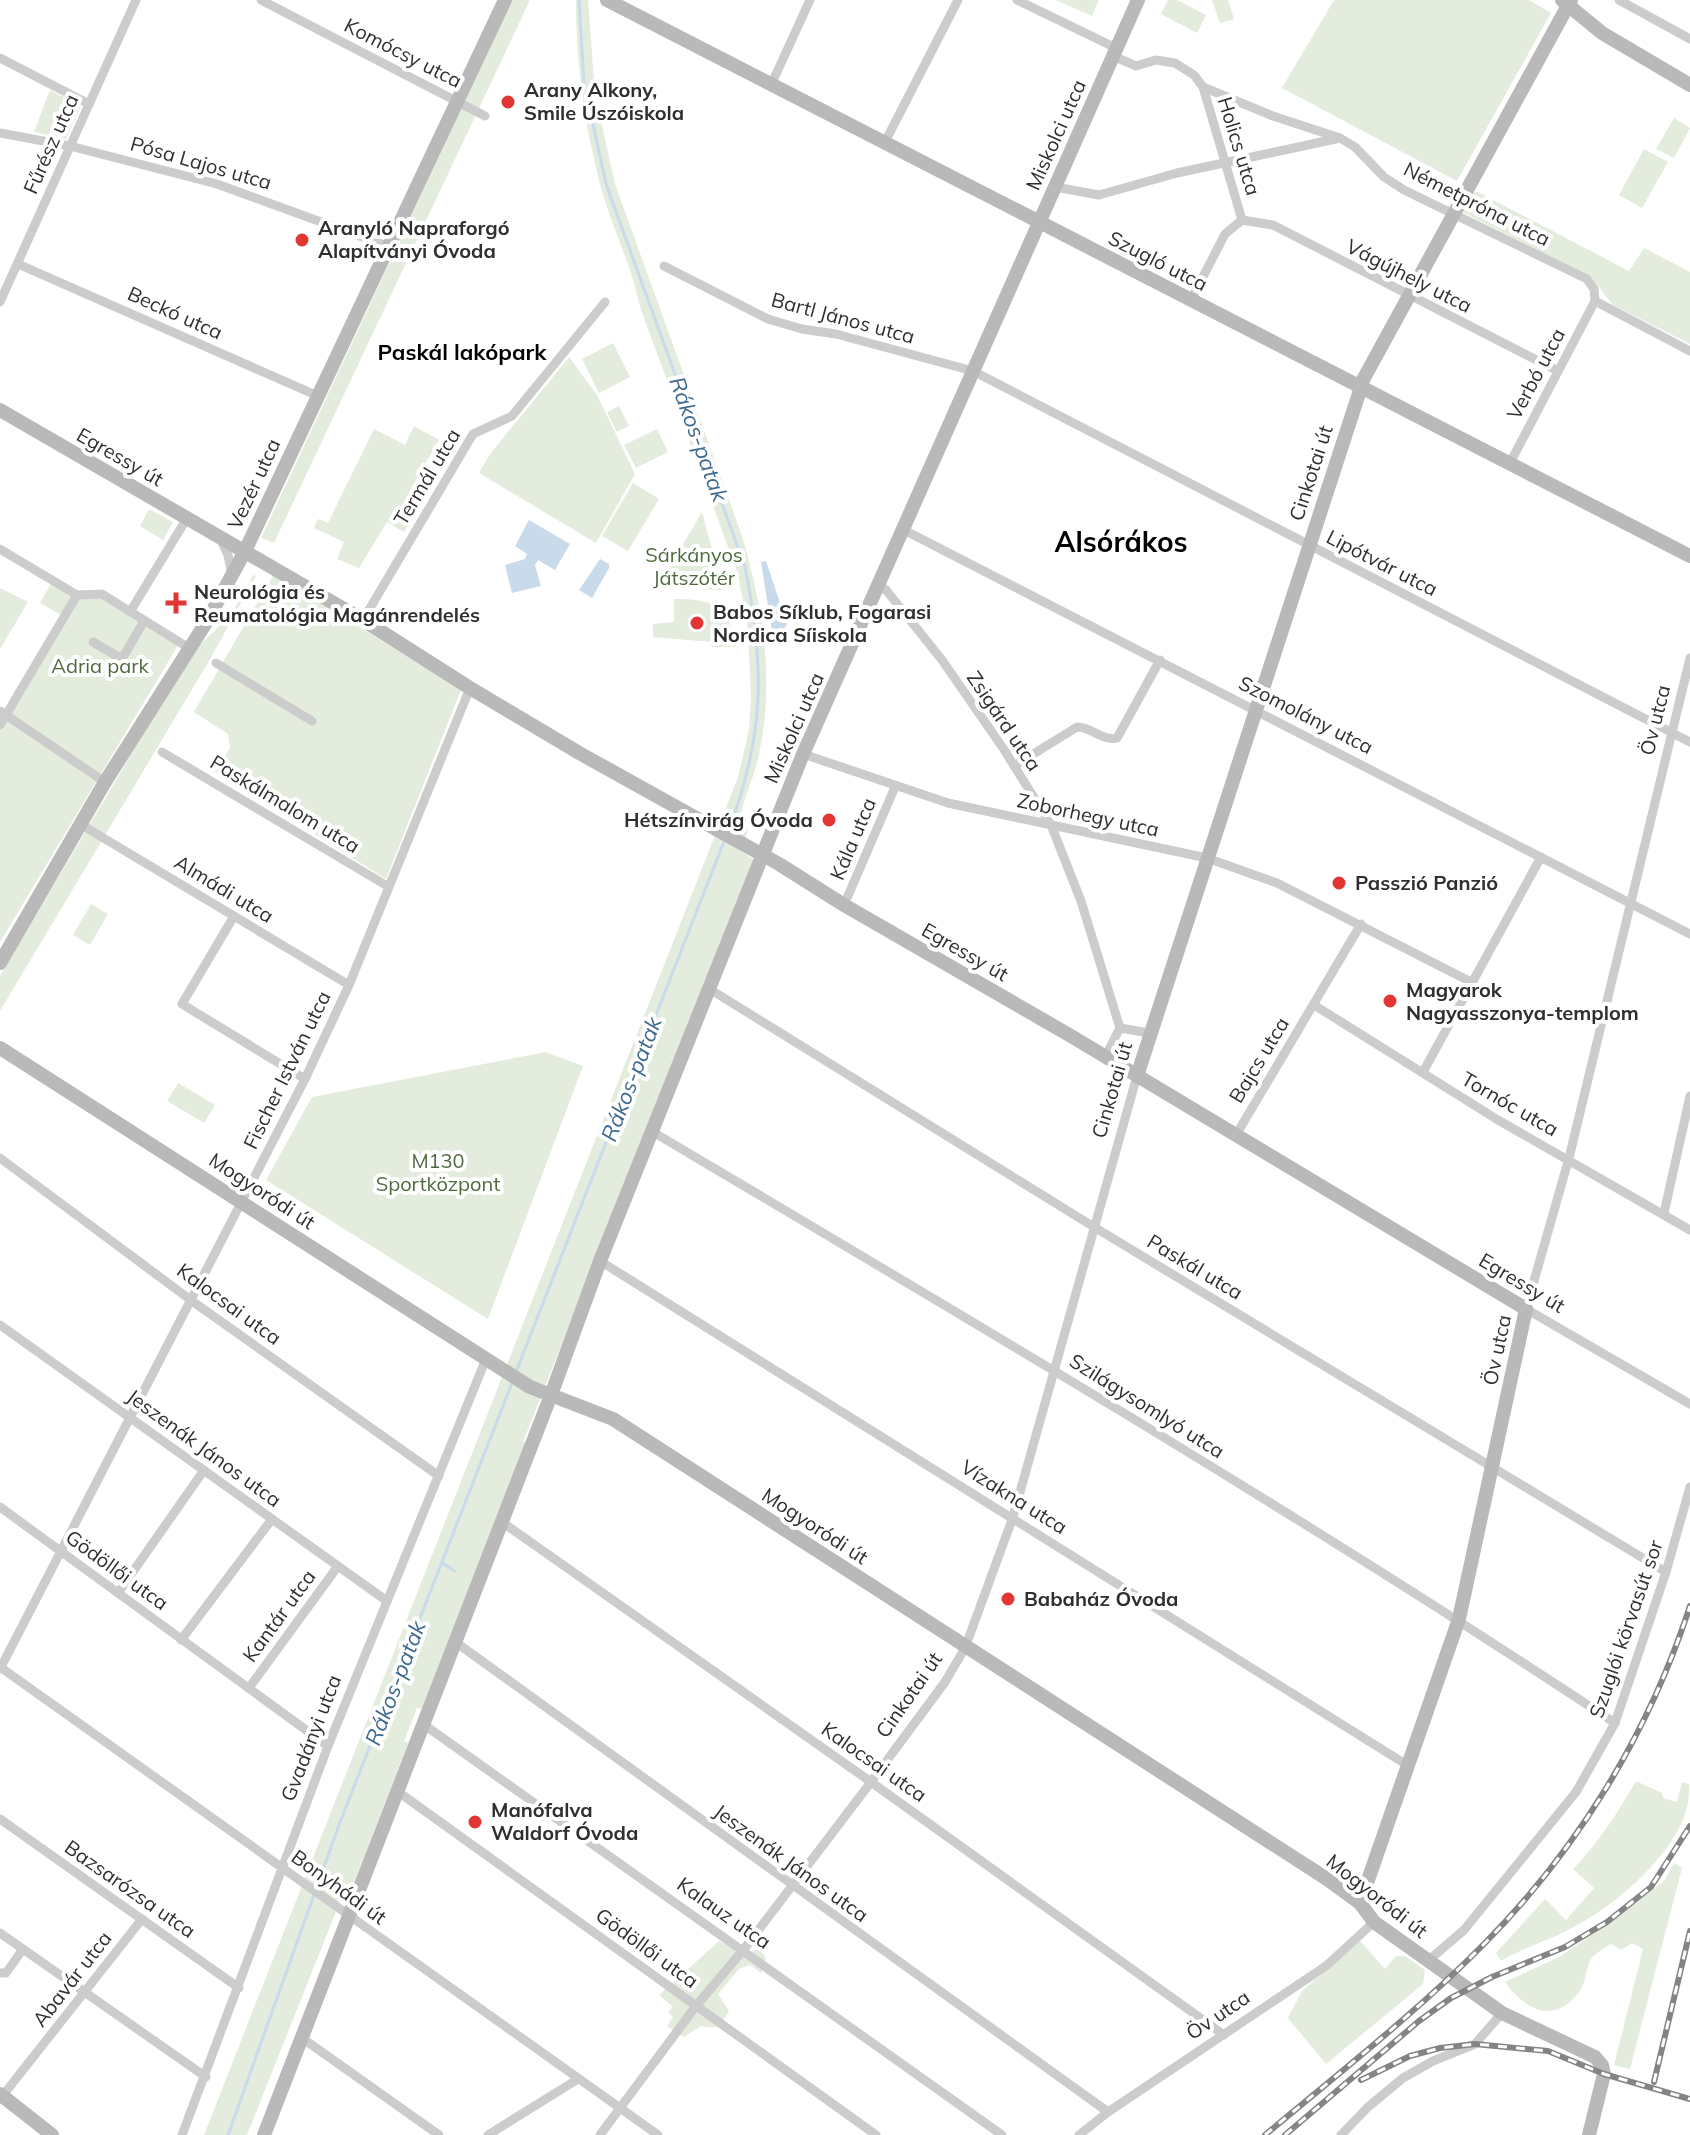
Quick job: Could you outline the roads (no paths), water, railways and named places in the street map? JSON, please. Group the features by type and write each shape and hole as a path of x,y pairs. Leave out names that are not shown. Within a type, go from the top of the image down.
{"street":[{"name":"Fűrész utca","path":"0,302 136,0"},
{"name":"Komócsy utca","path":"261,0 485,116"},
{"name":"Vezér utca","path":"0,963 105,782 232,576 505,0"},
{"name":"Szugló utca","path":"607,0 635,6 885,142 1690,556"},
{"path":"772,83 810,0"},
{"path":"885,142 958,0"},
{"path":"1017,0 1115,52"},
{"name":"Miskolci utca","path":"551,1395 600,1261 803,754 1138,0"},
{"path":"1619,0 1690,39"},
{"path":"1567,2 1602,33 1690,85"},
{"name":"Cinkotai út","path":"600,2135 696,2006 744,1949 871,1782 945,1682 965,1648 1013,1517 1149,1033 1360,388 1567,2"},
{"name":"Holics utca","path":"1115,52 1136,66 1156,60 1175,63 1194,75 1203,87 1242,220 1225,234 1191,300"},
{"path":"0,58 89,104"},
{"name":"Németpróna utca","path":"1203,87 1273,116 1340,138 1355,147 1384,177 1404,190 1587,279 1594,289 1595,301"},
{"name":"Pósa Lajos utca","path":"0,133 70,146 217,184 387,246"},
{"path":"1055,187 1099,195 1340,138"},
{"name":"Vágújhely utca","path":"1242,220 1273,225 1558,371"},
{"name":"Beckó utca","path":"18,264 318,396"},
{"name":"Bartl János utca","path":"664,266 768,319 973,371"},
{"path":"1595,301 1690,351"},
{"name":"Verbó utca","path":"1510,463 1595,301"},
{"name":"Termál utca","path":"363,620 473,434 512,416 605,302"},
{"name":"Lipótvár utca","path":"973,371 1690,742"},
{"name":"Egressy út","path":"0,410 363,620 581,754 716,827 1690,1404"},
{"path":"130,612 187,518"},
{"name":"Szomolány utca","path":"904,530 1690,934"},
{"path":"220,537 232,576"},
{"path":"0,549 77,595 102,594 189,648"},
{"name":"Zsigárd utca","path":"879,585 942,660 1051,825 1081,901 1120,1028"},
{"path":"0,725 3,713 77,595"},
{"path":"93,642 122,659 144,621"},
{"name":"Öv utca","path":"1360,1903 1459,1619 1526,1309 1569,1158 1690,658"},
{"path":"1014,766 1077,727 1082,726 1108,740 1117,738 1160,660"},
{"path":"216,663 312,721"},
{"name":"Fischer István utca","path":"0,1668 63,1552 305,1079 349,985 470,688"},
{"path":"3,713 105,782"},
{"name":"Paskálmalom utca","path":"162,752 389,887"},
{"name":"Zoborhegy utca","path":"803,754 948,803 1207,858 1277,883 1473,983"},
{"name":"Kála utca","path":"844,905 895,787"},
{"name":"Almádi utca","path":"80,824 349,985"},
{"path":"1423,1072 1541,857"},
{"path":"234,916 182,1004 305,1079"},
{"name":"Bajcs utca","path":"1236,1135 1361,924"},
{"name":"Paskál utca","path":"708,988 1094,1227 1666,1572"},
{"name":"Tornóc utca","path":"1314,1005 1498,1120 1690,1230"},
{"path":"1105,1057 1120,1028 1149,1033"},
{"name":"Mogyoródi út","path":"0,1048 530,1387 613,1419 1360,1903 1374,1922 1502,2013 1595,2057 1602,2065 1604,2074 1589,2135"},
{"path":"1664,1213 1690,1096"},
{"name":"Szilágysomlyó utca","path":"653,1132 1054,1370 1459,1619 1615,1723"},
{"name":"Kalocsai utca","path":"0,1158 192,1301 439,1476"},
{"name":"Vízakna utca","path":"600,1261 1407,1765"},
{"name":"Jeszenák János utca","path":"0,1325 387,1601"},
{"name":"Gvadányi utca","path":"182,2135 328,1746 486,1359"},
{"path":"264,2135 551,1395"},
{"path":"118,1593 204,1470"},
{"name":"Szuglói körvasút sor","path":"1429,1960 1464,1930 1576,1792 1615,1723 1666,1572 1690,1487"},
{"name":"Gödöllői utca","path":"0,1507 328,1746"},
{"path":"181,1640 272,1519"},
{"name":"Kalocsai utca","path":"502,1522 1224,2035"},
{"name":"Kantár utca","path":"249,1688 338,1566"},
{"name":"Jeszenák János utca","path":"454,1641 1108,2112"},
{"name":"Bonyhádi út","path":"0,1668 658,2135"},
{"name":"Kalauz utca","path":"423,1724 1002,2135"},
{"name":"Gödöllői utca","path":"397,1791 876,2135"},
{"name":"Bazsarózsa utca","path":"0,1819 239,1988"},
{"name":"Abavár utca","path":"1,2096 142,1919"},
{"name":"Öv utca","path":"1079,2135 1108,2112 1326,1966 1374,1922"},
{"path":"0,1933 206,2077"},
{"path":"0,1973 6,1973 23,1949"},
{"path":"1341,2135 1403,2078 1433,2061 1475,2044 1502,2013"},
{"path":"302,2038 439,2135"},
{"path":"488,2135 578,2079"},
{"path":"1,2096 52,2135"}],"water":[{"path":"529,520 570,544 555,570 538,560 535,565 541,586 512,593 505,565 525,559 527,554 515,546"},
{"path":"600,559 609,564 609,568 592,598 579,590"},
{"path":"766,561 787,624 774,644 761,562"}],"waterway":[{"name":"Rákos-patak","path":"579,0 584,83 606,184 745,567 752,603 758,669 755,732 749,764 728,832"},
{"name":"Rákos-patak","path":"516,1372 725,839"},
{"name":"Rákos-patak","path":"228,2135 339,1825 512,1383"},
{"path":"442,1563 455,1571"}],"railway":[{"path":"1265,2135 1432,1994 1484,1944 1550,1869 1580,1829 1632,1744 1654,1699 1690,1606"},
{"path":"1285,2135 1419,2021 1451,1998 1492,1977 1565,1947 1607,1922 1651,1887 1690,1826"},
{"path":"1654,2082 1690,1931"},
{"path":"1361,2080 1410,2056 1440,2048 1475,2044 1548,2051 1604,2074 1690,2099"}],"place":[{"name":"Arany Alkony, Smile Úszóiskola","path":"508,102"},
{"name":"Aranyló Napraforgó Alapítványi Óvoda","path":"302,240"},
{"name":"Neurológia és Reumatológia Magánrendelés","path":"176,603"},
{"name":"Babos Síklub, Fogarasi Nordica Síiskola","path":"697,623"},
{"name":"Hétszínvirág Óvoda","path":"829,820"},
{"name":"Passzió Panzió","path":"1339,883"},
{"name":"Magyarok Nagyasszonya-templom","path":"1390,1001"},
{"name":"Babaház Óvoda","path":"1008,1599"},
{"name":"Manófalva Waldorf Óvoda","path":"475,1822"}],"district":[{"name":"Paskál lakópark","path":"462,352"},
{"name":"Alsórákos","path":"1121,542"}],"park label":[{"name":"Sárkányos Játszótér","path":"694,566"},
{"name":"Adria park","path":"100,666"},
{"name":"M130 Sportközpont","path":"438,1172"}]}
